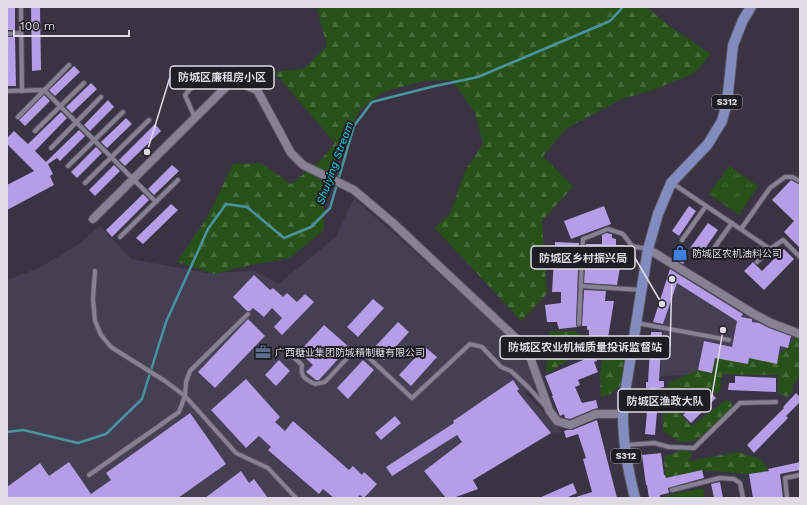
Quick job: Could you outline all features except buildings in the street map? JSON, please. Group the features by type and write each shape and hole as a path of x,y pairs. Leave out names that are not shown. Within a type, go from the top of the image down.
{"main road":[{"name":"S312","path":"635,498 629,474 623,414 648,249 658,214 671,183 708,144 722,121 727,103 733,45 743,20 751,7"}],"street":[{"path":"93,219 234,80 257,90 291,153 303,165 354,190 393,223 520,342 530,357 548,410 557,421 570,425 596,414 623,414"},
{"path":"648,249 754,314 800,334"}],"lane":[{"path":"21,7 22,91"},
{"path":"7,34 21,34"},
{"path":"18,116 69,65"},
{"path":"195,118 185,95 194,85 218,73 234,80"},
{"path":"35,131 84,83"},
{"path":"7,91 44,90 156,202"},
{"path":"51,148 101,97"},
{"path":"68,166 123,112"},
{"path":"85,183 149,120"},
{"path":"741,229 770,188 785,176 792,177 800,181"},
{"path":"120,237 178,180"},
{"path":"671,183 770,249"},
{"path":"682,240 706,206"},
{"path":"707,258 732,223"},
{"path":"579,324 583,239 608,229 623,234 632,246 648,249"},
{"path":"758,262 770,249 783,240 800,257"},
{"path":"95,271 93,299 95,322 101,335 111,347 165,381 185,396 236,453 268,468 296,498"},
{"path":"581,286 642,290"},
{"path":"89,475 179,412 185,396 186,382 190,371 248,314"},
{"path":"636,323 729,340"},
{"path":"288,352 302,365 301,371 305,379 315,384 325,382 351,354 367,356 412,398 470,344 482,347 501,367 511,371 530,389 548,410"},
{"path":"625,445 654,443 669,447 694,448 740,403 776,402"},
{"path":"787,498 784,478 800,475"},
{"path":"672,490 720,478 734,479 740,483 743,498"}],"shaded area":[{"name":"广西糖业集团防城精制糖有限公司","path":"354,198 511,338 528,366 535,384 525,393 562,432 551,433 473,480 453,498 7,498 7,280 39,268 76,246 100,226 131,259 206,273 255,271 278,284 336,237"},
{"path":"682,275 743,314 797,336 778,375 722,374 660,376 663,325 675,288"}],"green space":[{"path":"318,7 647,7 668,25 711,54 695,73 653,90 622,99 567,128 543,156 573,187 542,220 547,294 521,321 435,228 451,212 465,171 483,144 475,113 452,80 423,81 383,92 360,110 344,138 324,190 324,230 290,258 246,266 215,274 177,262 208,216 233,164 261,163 291,184 320,161 335,143 274,72 304,69 327,46 317,9"},
{"path":"729,166 758,186 739,215 709,194"},
{"path":"549,331 574,331 596,344 611,340 626,340 630,344 623,382 613,393 601,397 600,374 603,359 596,352 570,359 546,374"},
{"path":"797,336 800,338 800,377 792,386 793,391 787,397 778,393 778,375 722,374 720,390 717,394 706,388 681,415 692,426 726,400 730,401 732,405 729,410 696,441 680,442 663,431 663,400 670,382 698,370 712,373 715,358 748,364 749,358 776,363 778,355 788,347"},
{"path":"685,449 693,454 689,461 738,452 760,459 768,469 765,472 749,474 702,470 666,478 664,457"},
{"path":"703,488 705,498 665,498 665,496"}],"waterway":[{"name":"Shuiying Stream","path":"7,432 23,430 78,443 106,434 142,399 166,322 208,229 226,204 247,207 284,238 311,227 330,208 354,126 372,102 478,77 610,21 623,7"}],"place":[{"name":"防城区廉租房小区","path":"147,152"},
{"name":"防城区农机油料公司","path":"680,253"},
{"name":"防城区农业机械质量投诉监督站","path":"672,279"},
{"name":"防城区乡村振兴局","path":"662,304"},
{"name":"防城区渔政大队","path":"723,330"},
{"name":"广西糖业集团防城精制糖有限公司","path":"263,352"}]}
